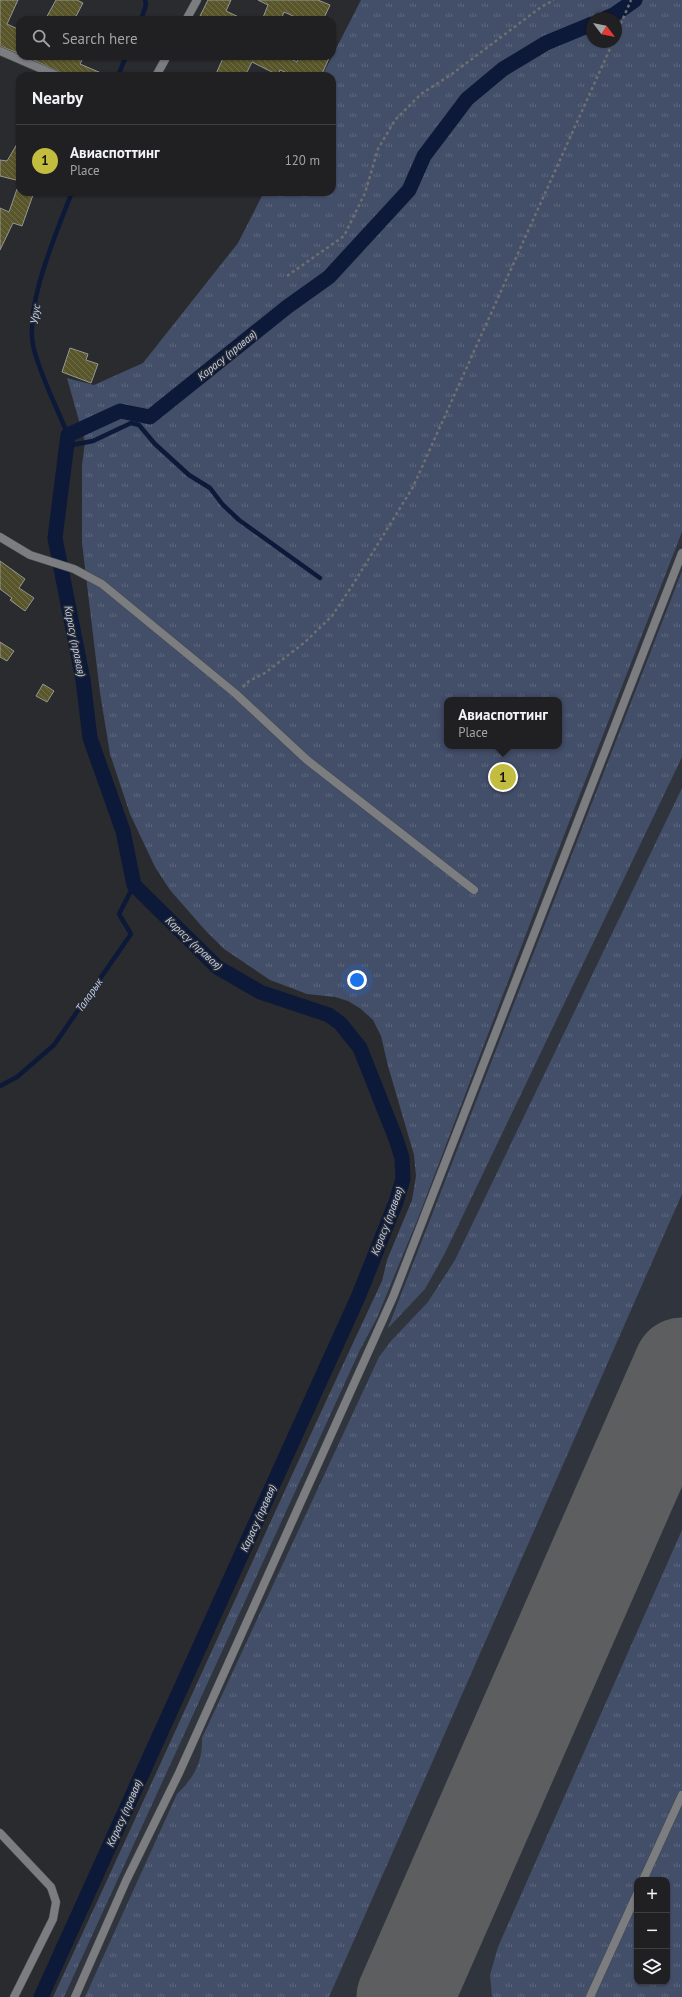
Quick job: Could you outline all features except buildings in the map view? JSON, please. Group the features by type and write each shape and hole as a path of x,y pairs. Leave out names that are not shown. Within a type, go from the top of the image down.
{"street":[{"path":"188,16 198,0"},
{"path":"0,51 16,58"},
{"path":"21,60 49,72"},
{"path":"158,72 165,60"},
{"path":"0,537 30,555 74,569 102,584 236,694 307,760 474,890"},
{"path":"75,1997 126,1881 179,1773 393,1297 682,553"},
{"path":"644,1877 682,1795"},
{"path":"0,1833 51,1886 56,1902 54,1919 14,1997"},
{"path":"590,1997 634,1901"}],"path":[{"path":"288,276 344,236 365,193 378,149 395,120 421,94 452,74 541,7 554,0"},
{"path":"622,21 631,0"},
{"path":"236,694 249,681 265,673 305,642 332,616 412,487 610,48"}],"shaded area":[{"path":"682,532 682,1997 64,1997 360,1350 377,1318 419,1216 544,887"}],"green space":[{"path":"361,0 682,0 682,532 544,887 419,1216 377,1318 360,1350 64,1997 53,1997 382,1281 387,1260 412,1200 416,1176 414,1155 388,1066 381,1036 373,1020 361,1009 348,1001 335,997 307,994 270,980 224,949 170,890 155,867 130,814 110,754 100,693 82,543 82,465 85,442 67,378 94,385 143,363 238,243 262,196 336,196 336,72 324,72 330,60 336,60 336,49"},
{"path":"682,571 682,757 445,1253 425,1289 388,1328"},
{"path":"682,788 682,1194 329,1997 85,1997 177,1794 188,1782 196,1769 201,1754 202,1738 379,1357 391,1341 428,1302 455,1260"},
{"path":"682,1530 682,1997 492,1997 490,1975 498,1947"}],"waterway":[{"name":"Урус","path":"142,16 146,5 145,0"},
{"name":"Карасу (правая)","path":"618,12 635,0"},
{"name":"Карасу (правая)","path":"41,1997 359,1295 396,1202 403,1179 402,1158 396,1139 360,1048 341,1024 329,1015 260,992 217,967 134,885 123,831 90,738 83,680 55,538 68,435 120,411 150,417 287,307 329,277 409,190 424,156 467,99 503,69 546,43 586,26"},
{"name":"Урус","path":"120,72 124,60"},
{"name":"Урус","path":"68,435 42,374 35,353 32,336 33,316 43,272 50,249 70,196"},
{"path":"67,446 93,441 131,423 139,425 155,444 189,475 210,488 223,505 239,520 320,578"},
{"name":"Таларык","path":"0,1086 17,1077 54,1045 131,934 119,914 134,885"}],"taxiway":[{"path":"429,1997 425,1967 430,1940"}],"runway":[{"path":"405,1997 682,1366"}],"place":[{"name":"Авиаспоттинг","path":"503,777"}]}
